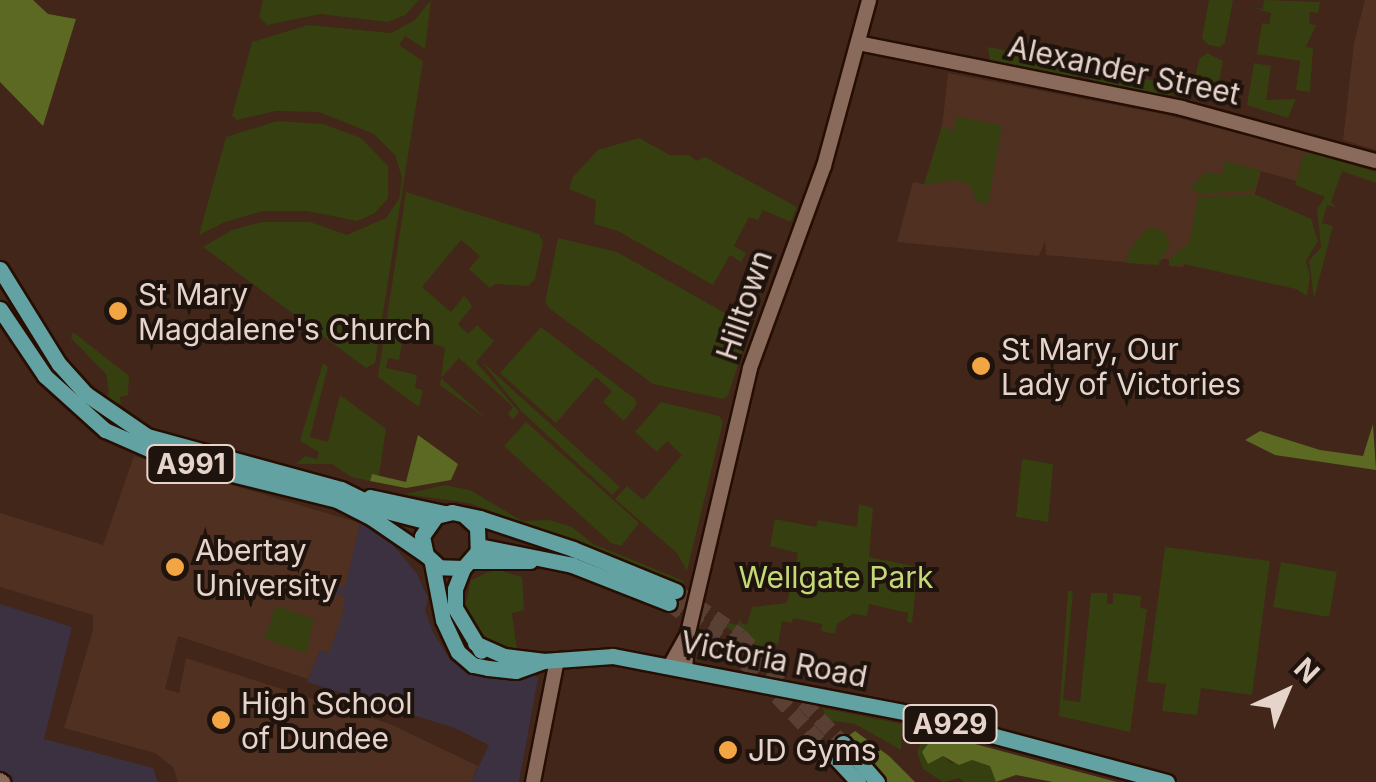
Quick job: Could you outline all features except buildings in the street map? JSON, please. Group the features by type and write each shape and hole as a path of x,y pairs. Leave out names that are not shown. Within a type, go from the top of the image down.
{"main road":[{"name":"A991","path":"0,269 60,364 108,412 147,436 355,495 386,511 437,517 464,515 574,549 673,597 544,560 471,558 448,570 372,518 337,500 171,459 105,430 45,376 0,310"},
{"path":"464,515 476,528 471,558 454,589 455,608 488,668"},
{"path":"437,517 422,536 449,638 473,666 488,668"},
{"name":"Victoria Road","path":"476,643 504,656 550,661 613,656 916,714 1167,782"},
{"name":"Victoria Road","path":"488,668 516,671 550,661"},
{"path":"858,782 837,748 877,782"}],"street":[{"name":"Hilltown","path":"677,668 750,368 824,166 868,0"},
{"name":"Alexander Street","path":"858,44 1182,108 1376,161"},
{"path":"533,782 550,661"}],"shaded area":[{"path":"1365,0 1376,0 1376,150 1343,140 1354,43"},
{"path":"948,73 1167,115 1309,152 1303,155 1296,181 1261,171 1252,204 1182,267 1169,266 1169,259 1162,259 1158,265 1046,255 1045,241 1039,256 897,242 913,182 924,184 942,127"},
{"name":"Abertay University","path":"134,456 360,523 345,588 335,585 333,592 345,597 343,613 329,653 320,650 308,679 178,636 165,689 179,693 186,658 390,724 478,766 471,782 178,782 173,767 155,753 64,728 93,630 93,615 0,587 0,513 103,545"},
{"path":"360,523 393,545 417,574 428,598 425,610 433,632 450,660 490,678 532,673 538,678 519,782 471,782 489,745 455,728 307,682 320,650 329,652 342,613 345,597 332,593 335,585 345,587"},
{"path":"0,604 72,627 44,739 153,768 158,782 0,782"}],"green space":[{"path":"0,0 33,0 48,14 76,19 43,126 0,82"},
{"path":"263,0 419,0 405,15 388,22 320,14 267,25 259,17"},
{"path":"431,0 425,49 405,36 399,45 423,61 375,363 366,368 203,247 232,230 262,222 310,222 347,235 386,218 399,199 402,178 395,155 374,134 319,112 276,111 237,120 232,116 252,42 308,25 391,33 415,20"},
{"path":"1209,0 1233,0 1225,43 1220,47 1208,45 1202,38"},
{"path":"1264,0 1320,2 1318,13 1310,12 1309,24 1316,25 1306,47 1313,48 1310,92 1296,90 1300,61 1257,54 1262,23 1269,24 1271,13 1251,7 1263,9"},
{"path":"988,47 1081,65 1079,75 1074,78 990,62"},
{"path":"1207,53 1223,61 1216,99 1192,94 1199,59"},
{"path":"1254,63 1271,66 1266,100 1296,99 1288,118 1247,105"},
{"path":"1089,67 1174,85 1172,94 1167,97 1090,81"},
{"path":"957,116 1002,126 988,204 977,202 970,185 955,180 924,185 942,126 953,132"},
{"path":"277,121 323,124 361,138 388,166 388,198 375,213 357,221 307,211 263,211 225,222 199,235 226,137"},
{"path":"639,138 670,155 689,155 696,161 705,157 797,207 791,222 763,210 758,220 749,217 734,246 746,253 741,262 730,255 713,285 618,231 594,224 596,200 569,189 573,177 598,150"},
{"path":"1309,152 1376,172 1376,183 1342,171 1331,202 1336,207 1327,205 1322,223 1333,226 1314,299 1309,261 1321,247 1317,209 1325,197 1295,185 1303,155"},
{"path":"1224,161 1260,170 1255,190 1199,194 1190,188 1207,172 1222,175"},
{"path":"406,192 539,234 543,242 535,279 528,286 495,284 490,288 469,269 480,256 461,240 422,287 451,312 464,296 470,302 472,307 458,324 468,334 477,325 494,341 476,362 519,412 513,419 508,414 513,407 459,358 441,378 488,420 440,385 445,348 423,340 403,337 399,360 388,358 386,368 417,375 415,388 423,390 419,407 378,377"},
{"path":"1254,194 1311,219 1318,241 1306,261 1310,276 1307,296 1296,289 1184,264 1169,266 1169,259 1189,243 1198,197"},
{"path":"1148,227 1163,230 1170,244 1158,265 1126,263 1128,252"},
{"path":"558,238 617,252 750,327 728,396 723,399 653,384 550,309 545,302"},
{"path":"541,327 635,399 637,404 624,421 603,402 612,391 596,377 556,423 500,373"},
{"path":"73,332 129,376 128,395 120,397 121,404 98,399 109,394 106,374 71,338"},
{"path":"481,361 620,487 612,495 521,411"},
{"path":"323,363 328,367 310,437 328,442 340,395 386,429 379,476 372,475 370,481 351,477 332,464 296,464 305,456 317,459 319,452 300,441"},
{"path":"661,402 719,416 723,422 687,571 677,553 615,499 627,486 643,500 682,455 667,441 657,452 635,432"},
{"path":"526,422 639,523 621,546 611,543 504,446"},
{"path":"1373,424 1376,470 1275,455 1245,440 1260,431 1320,450 1363,456"},
{"path":"418,435 458,464 451,480 406,488 370,481 372,474 406,482"},
{"path":"1022,459 1053,464 1048,522 1016,517"},
{"path":"445,485 470,490 522,521 549,520 572,527 593,544 684,581 666,613 661,611 677,582 469,503 405,494"},
{"name":"Wellgate Park","path":"859,504 873,508 869,557 918,567 912,623 907,622 908,613 869,604 867,616 853,614 837,624 835,634 821,631 822,624 793,618 792,623 782,621 778,644 770,642 768,654 757,645 741,649 738,636 728,628 716,630 712,607 714,615 726,622 737,625 742,617 741,623 747,625 752,607 787,603 798,553 770,546 775,519 816,527 818,520 857,527"},
{"path":"1165,547 1270,561 1252,695 1201,688 1197,715 1162,711 1166,684 1147,682"},
{"path":"1281,562 1337,572 1329,617 1273,607"},
{"path":"495,569 522,577 524,610 512,613 517,651 490,643 478,633 465,608 471,580"},
{"path":"1068,591 1073,591 1063,700 1080,702 1091,593 1107,593 1107,604 1113,604 1113,593 1141,596 1140,608 1147,609 1130,732 1059,716"},
{"path":"279,607 314,619 306,653 265,639 274,610"},
{"path":"822,708 902,724 901,750 855,724 827,720"},
{"path":"926,730 975,744 937,743 934,760 943,756 951,763 972,760 990,766 996,782 964,782 959,778 943,782 923,769 917,752"},
{"path":"855,731 915,782 884,782 846,738"},
{"path":"928,744 975,744 1117,782 1053,782 1016,775 996,782 990,766 972,760 959,765 943,756 928,764 922,752"}],"tunnel":[{"path":"676,591 740,635 843,743"},
{"path":"669,603 730,646 831,753"}],"place":[{"name":"St Mary Magdalene's Church","path":"118,311"},
{"name":"St Mary, Our Lady of Victories","path":"981,366"},
{"name":"Abertay University","path":"175,567"},
{"name":"High School of Dundee","path":"221,720"},
{"name":"JD Gyms","path":"728,750"}]}
